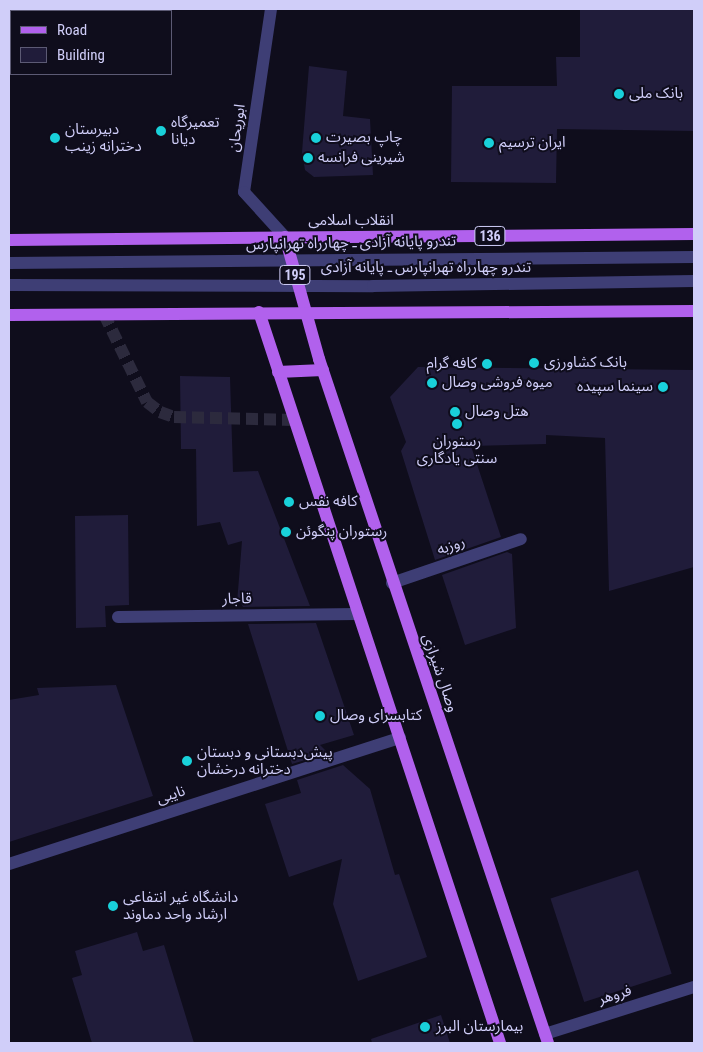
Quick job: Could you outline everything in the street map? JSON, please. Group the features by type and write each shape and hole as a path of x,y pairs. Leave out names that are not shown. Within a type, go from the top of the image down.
{"main road":[{"name":"انقلاب اسلامی","path":"9,240 694,234"},
{"name":"195","path":"285,238 306,312"},
{"path":"9,315 259,312 694,311"},
{"path":"259,312 500,1043"},
{"name":"وصال شیرازی","path":"306,312 392,584 547,1038"},
{"path":"278,372 323,370"}],"street":[{"name":"ابوریحان","path":"271,9 244,192 285,238"},
{"name":"تندرو پایانه آزادی ـ چهارراه تهرانپارس","path":"9,263 694,257"},
{"name":"تندرو چهارراه تهرانپارس ـ پایانه آزادی","path":"9,285 297,285 694,281"},
{"name":"روزبه","path":"392,584 521,539"},
{"name":"قاجار","path":"118,616 357,614"},
{"name":"نایبی","path":"9,864 400,738"},
{"name":"فروهر","path":"547,1038 694,987"}],"building":[{"path":"580,9 694,9 694,131 557,129 556,183 451,182 452,86 557,86 556,57 580,57"},
{"path":"309,66 347,71 343,116 370,119 373,175 314,177 305,170 302,152"},
{"path":"418,367 694,370 694,567 609,591 605,438 546,435 546,444 471,446 501,537 435,560 401,451 406,442 390,397"},
{"path":"180,376 230,377 233,472 258,471 310,606 243,607 241,603 237,603 242,541 228,545 220,522 197,526 196,449 181,449"},
{"path":"128,515 129,605 105,606 106,627 76,628 75,516"},
{"path":"507,552 512,554 516,628 465,645 442,575"},
{"path":"316,623 354,735 320,745 328,753 292,764 248,624"},
{"path":"116,685 153,796 9,842 9,700 39,695 37,688"},
{"path":"343,765 370,789 395,875 399,874 427,957 358,981 333,904 342,859 289,877 265,804 301,793 297,780"},
{"path":"638,870 672,974 584,1002 551,898"},
{"path":"137,932 143,951 164,945 194,1043 92,1043 72,978 82,975 75,951"},
{"name":"بیمارستان البرز","path":"441,1015 450,1043 372,1043 371,1039"}],"tunnel":[{"path":"104,314 147,402 160,412 174,417 294,420"}],"place":[{"name":"بانک ملی","path":"619,94"},
{"name":"تعمیرگاه دیانا","path":"161,131"},
{"name":"دبیرستان دخترانه زینب","path":"55,138"},
{"name":"چاپ بصیرت","path":"316,138"},
{"name":"ایران ترسیم","path":"489,143"},
{"name":"شیرینی فرانسه","path":"308,158"},
{"name":"بانک کشاورزی","path":"534,363"},
{"name":"کافه گرام","path":"487,364"},
{"name":"میوه فروشی وصال","path":"432,383"},
{"name":"سینما سپیده","path":"663,387"},
{"name":"هتل وصال","path":"455,412"},
{"name":"رستوران سنتی یادگاری","path":"457,424"},
{"name":"کافه نفس","path":"289,502"},
{"name":"رستوران پنگوئن","path":"286,532"},
{"name":"کتابسرای وصال","path":"320,716"},
{"name":"پیش‌دبستانی و دبستان دخترانه درخشان","path":"187,761"},
{"name":"دانشگاه غیر انتفاعی ارشاد واحد دماوند","path":"113,906"},
{"name":"بیمارستان البرز","path":"425,1027"}]}
